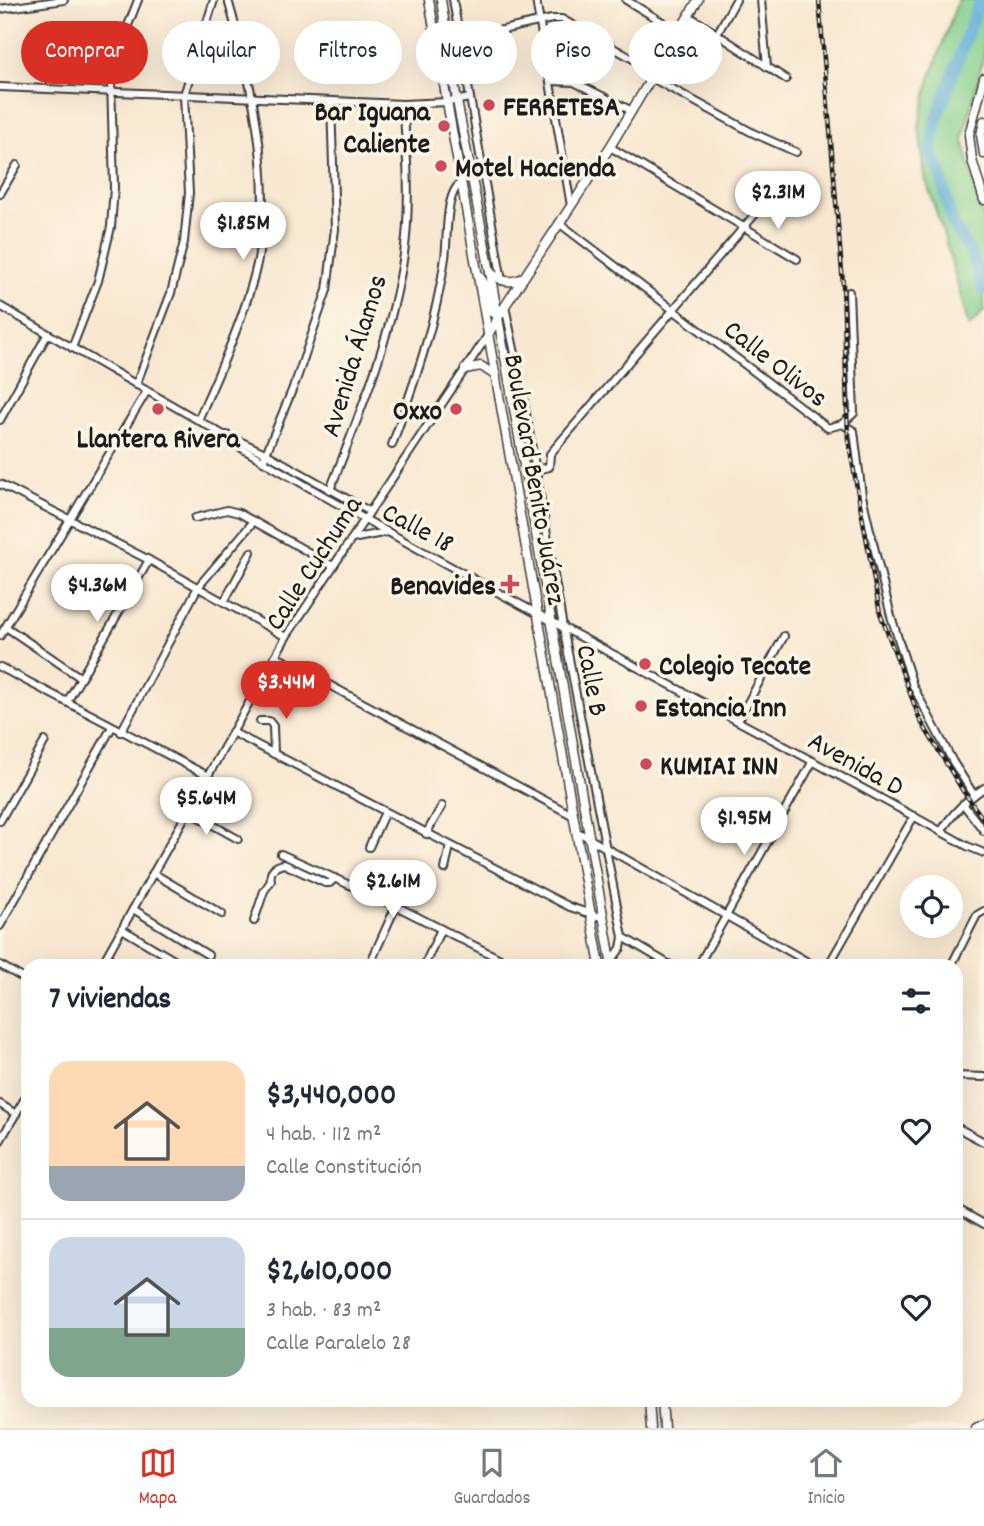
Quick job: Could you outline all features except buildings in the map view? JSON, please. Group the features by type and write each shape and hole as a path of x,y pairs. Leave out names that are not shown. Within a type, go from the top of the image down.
{"main road":[{"name":"Boulevard Benito Juárez","path":"429,0 490,272 611,959"},
{"name":"Boulevard Benito Juárez","path":"441,0 444,21"},
{"path":"686,21 698,0"},
{"path":"984,78 969,135 972,160 984,200"},
{"name":"Boulevard Benito Juárez","path":"452,84 462,182 599,959"},
{"path":"488,335 648,84"},
{"path":"984,121 981,135 984,154"},
{"path":"490,272 502,281 514,282 523,278"},
{"path":"478,275 486,286 491,312 498,316"},
{"path":"465,369 481,366 496,376"},
{"path":"649,1407 650,1428"},
{"path":"662,1407 664,1428"},
{"path":"976,1428 984,1424"}],"street":[{"path":"0,9 64,0"},
{"path":"72,348 98,281 111,228 114,188 110,91 112,72 138,0"},
{"path":"136,385 171,293 184,242 189,193 184,95 214,0"},
{"path":"198,420 235,330 258,258 262,226 254,98 228,0"},
{"path":"453,0 457,21"},
{"path":"536,0 541,21"},
{"path":"626,0 661,21"},
{"path":"722,25 736,0"},
{"path":"761,0 767,66"},
{"path":"689,16 697,21"},
{"path":"546,21 564,21"},
{"path":"722,37 786,79"},
{"path":"468,84 502,281"},
{"path":"551,84 571,206"},
{"path":"578,84 632,111"},
{"path":"669,84 753,133 796,152"},
{"path":"1,88 404,104 453,102 470,98"},
{"path":"265,457 297,378 327,290 334,241 335,202 331,101"},
{"name":"Avenida Álamos","path":"330,490 388,331 397,293 404,252 406,211 404,104"},
{"path":"610,147 797,259"},
{"path":"0,194 17,165"},
{"path":"392,445 426,351 446,258 451,197 456,186 462,182"},
{"path":"525,472 549,467 550,454 762,206"},
{"name":"Calle Olivos","path":"559,223 828,428 842,424 854,431 862,496 891,616 917,696 974,795"},
{"path":"849,292 854,431"},
{"name":"Calle 18","path":"0,306 222,434 369,511"},
{"name":"Calle B","path":"505,306 623,937"},
{"path":"0,420 47,335"},
{"name":"Calle Cuchuma","path":"105,959 286,637 488,335"},
{"path":"0,636 147,391"},
{"path":"842,424 854,413"},
{"name":"Calle 18","path":"265,457 363,520 563,627"},
{"path":"0,484 149,559 286,637"},
{"path":"195,518 227,510 239,513 333,566"},
{"path":"121,732 198,587 254,521"},
{"path":"352,539 387,532"},
{"path":"224,602 251,552"},
{"path":"68,702 149,559"},
{"path":"6,627 81,678"},
{"name":"Avenida D","path":"563,627 984,853"},
{"path":"738,721 784,636"},
{"path":"275,656 572,815"},
{"path":"0,667 208,776"},
{"path":"260,722 269,721 274,726 274,754"},
{"path":"0,926 112,727"},
{"path":"232,732 570,907 603,918"},
{"path":"0,821 46,741"},
{"path":"702,959 813,761"},
{"path":"942,832 949,818 984,788"},
{"path":"963,804 984,831"},
{"path":"426,834 442,806"},
{"path":"188,811 238,839"},
{"path":"369,846 384,812"},
{"path":"832,959 914,816"},
{"path":"575,831 803,959"},
{"path":"445,869 450,846"},
{"path":"281,854 396,906 500,959"},
{"path":"254,921 264,891 271,881 270,875 279,865 284,864 325,883 330,883 335,878"},
{"path":"153,873 222,914"},
{"path":"372,959 396,906"},
{"path":"133,909 208,954"},
{"path":"955,959 977,915 984,911"},
{"path":"122,929 172,959"},
{"path":"427,959 441,929"},
{"path":"615,959 623,937 660,959"},
{"path":"0,965 21,977"},
{"path":"963,1076 984,1077"},
{"path":"0,1104 16,1114"},
{"path":"0,1142 21,1105"},
{"path":"963,1130 984,1142"},
{"path":"963,1212 984,1224"}],"green space":[{"path":"958,0 984,0 984,55 963,139 984,223 984,311 969,327 925,177 919,126 929,82"}],"waterway":[{"path":"980,0 936,121 931,152 940,170 952,222 971,254 984,290"}],"railway":[{"path":"819,0 843,284 848,439 880,613 920,720 984,820"}],"place":[{"name":"FERRETESA","path":"489,105"},
{"name":"Bar Iguana Caliente","path":"444,126"},
{"name":"Motel Hacienda","path":"441,166"},
{"name":"Llantera Rivera","path":"158,409"},
{"name":"Oxxo","path":"456,409"},
{"name":"Benavides","path":"510,584"},
{"name":"Colegio Tecate","path":"645,664"},
{"name":"Estancia Inn","path":"641,706"},
{"name":"KUMIAI INN","path":"646,764"}]}
